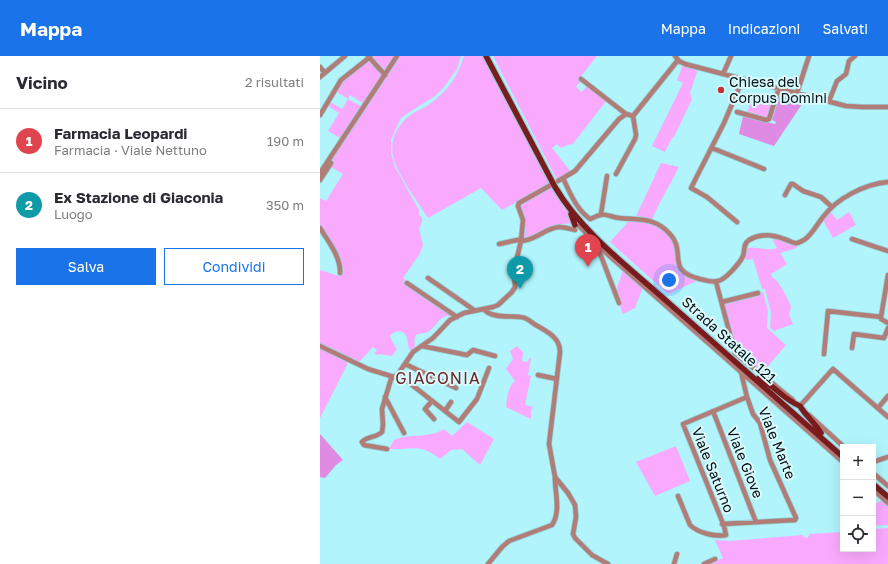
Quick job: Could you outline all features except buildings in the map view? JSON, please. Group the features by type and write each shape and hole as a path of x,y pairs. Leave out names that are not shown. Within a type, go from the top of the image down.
{"main road":[{"path":"486,56 540,160 580,226"},
{"path":"489,56 554,179 568,201 580,226"},
{"name":"Strada Statale 121","path":"580,226 607,248 840,454"},
{"name":"Strada Statale 121","path":"580,226 609,245 840,449"},
{"path":"759,378 767,382 793,403 800,406 804,414 821,433"},
{"path":"874,480 888,492"},
{"path":"876,487 888,497"}],"street":[{"path":"320,77 345,56"},
{"path":"320,173 397,56"},
{"path":"723,74 730,56"},
{"path":"797,93 809,56"},
{"path":"829,101 837,81 846,74 849,61 855,56"},
{"path":"320,115 341,80 369,57 385,75"},
{"path":"616,174 635,139 634,116 677,58 685,64 854,107 888,107"},
{"path":"320,67 325,73"},
{"path":"581,79 626,114 629,116 634,116"},
{"path":"737,222 708,197 691,188 712,148 739,88 741,79"},
{"path":"737,112 766,120 770,119 779,88"},
{"path":"558,181 575,170 626,114"},
{"path":"712,148 764,169"},
{"path":"320,180 331,163 328,161"},
{"path":"601,214 607,176"},
{"path":"563,178 573,201 584,215 580,226"},
{"path":"499,244 521,240 526,241 559,227 580,226 601,214 617,218 642,219 657,224 669,232 675,241 679,264 683,272 690,276 716,282 722,280 738,264 743,256 748,241 764,234 798,243 809,236 824,215 838,201 849,194 874,184 888,182"},
{"path":"785,195 791,184 793,184 803,191 821,197 832,207"},
{"path":"387,449 364,446 362,443 365,439 373,438 382,432 382,412 391,379 405,364 413,352 433,338 450,320 456,316 474,310 485,310 498,305 512,292 514,288 514,270 521,240 523,220 518,206 519,203 551,185"},
{"path":"580,226 596,243 840,459"},
{"path":"320,228 338,259 340,273"},
{"path":"852,239 888,251"},
{"path":"596,243 619,303"},
{"path":"881,317 888,275"},
{"path":"428,278 474,310"},
{"path":"716,282 736,353 800,406 841,444"},
{"path":"407,283 456,316"},
{"path":"722,302 758,293"},
{"path":"485,310 488,313 507,317 523,317 552,334 560,348 549,444 550,457 555,478 557,510 555,519 552,525 509,541 488,564"},
{"path":"824,354 828,311 881,317 881,319 888,323"},
{"path":"852,348 854,334 884,338 888,328"},
{"path":"320,346 368,369 396,375 459,422 477,399 489,368"},
{"path":"422,346 467,355 473,350 495,356"},
{"path":"405,364 456,388"},
{"path":"800,406 832,369 888,417"},
{"name":"Viale Marte","path":"741,372 747,397 753,414 760,425 770,460 796,520 756,522"},
{"path":"538,375 556,379"},
{"path":"878,408 888,396"},
{"path":"385,397 404,433"},
{"path":"713,411 747,397"},
{"path":"432,401 425,409 434,419"},
{"path":"445,411 451,402"},
{"name":"Viale Saturno","path":"713,411 684,424 722,524"},
{"name":"Viale Giove","path":"713,411 756,522"},
{"path":"876,461 888,456"},
{"path":"876,476 888,486"},
{"path":"555,478 568,493 575,505 576,518 573,534 575,538 592,555 608,564"},
{"path":"876,492 888,503"},
{"path":"678,496 692,528 709,534 724,536 726,533 722,524 756,522"},
{"path":"674,564 677,554"},
{"path":"704,564 715,559"}],"shaded area":[{"path":"372,56 394,56 384,71"},
{"path":"399,56 461,56 457,69 444,87 435,96 401,118 391,140 391,153 395,167 419,210 419,215 422,217 422,222 419,229 423,245 419,255 403,278 405,279 404,283 453,316 441,318 428,332 416,335 414,349 411,351 408,346 406,335 399,331 390,336 397,349 392,356 374,354 377,350 373,347 358,363 333,349 320,345 320,270 339,276 341,274 336,252 320,226 320,198 326,201 343,174 331,167 335,162 331,160"},
{"path":"464,56 483,56 550,184 502,210 481,188 428,218 398,170 393,155 393,141 399,127 409,116 437,99 442,94 456,76"},
{"path":"493,56 597,56 578,80 580,82 576,87 582,92 587,86 606,101 572,145 570,144 561,148 557,144 552,148 571,172 557,180"},
{"path":"369,61 382,75 363,103 350,95 348,99 337,92 344,80"},
{"path":"683,65 696,69 697,72 690,93 692,99 665,152 652,146 683,83 677,80"},
{"path":"781,92 806,98 774,146 739,134 743,116 775,124 776,122 772,120"},
{"path":"753,93 770,98 771,96 776,95 769,116 766,118 747,113"},
{"path":"348,99 361,106 340,138 328,131 339,113 328,106 330,102 342,109"},
{"path":"661,163 679,167 652,220 636,216"},
{"path":"551,186 572,217 573,223 554,225 525,238 523,236 521,204"},
{"path":"830,211 837,220 849,212 856,225 833,238 823,220"},
{"path":"630,220 649,223 667,232 675,245 678,265 699,280 668,294 610,242"},
{"path":"771,236 796,244 797,248 780,253 787,264 771,274 784,292 791,306 789,315 793,324 774,331 770,328 771,313 765,289 762,289 753,259 747,260 743,258 748,248 777,248"},
{"path":"623,270 643,287 635,308 623,314 615,294"},
{"path":"763,292 768,311 767,328 786,345 763,372 737,352 723,304"},
{"path":"517,346 523,352 522,361 528,362 529,358 531,358 528,375 531,376 525,405 533,407 531,410 531,419 506,407 509,389 515,381 506,369 513,359 510,351"},
{"path":"320,348 348,361 320,418"},
{"path":"467,422 494,439 480,465 462,449 451,450 440,459 427,451 416,448 389,449 394,440 400,438 432,434 444,429 452,436"},
{"path":"320,434 343,460 336,465 325,478 320,477"},
{"path":"676,446 690,481 655,496 636,462"},
{"path":"882,501 888,506 888,525 876,526 876,503"},
{"path":"888,528 888,564 708,564 723,558 715,540 729,541 803,535 803,537 808,538 809,534 840,532 840,552 876,552 876,529"}],"place":[{"name":"Chiesa del Corpus Domini","path":"721,90"},
{"name":"Farmacia Leopardi","path":"588,267"},
{"name":"Ex Stazione di Giaconia","path":"520,289"}],"district":[{"name":"GIACONIA","path":"438,378"}]}
